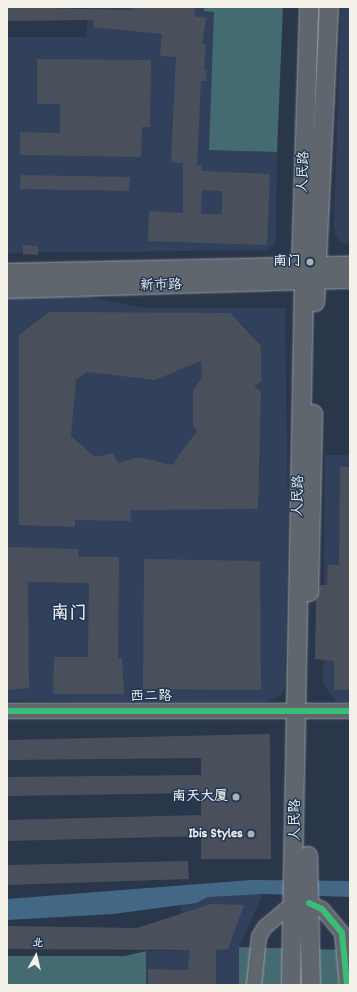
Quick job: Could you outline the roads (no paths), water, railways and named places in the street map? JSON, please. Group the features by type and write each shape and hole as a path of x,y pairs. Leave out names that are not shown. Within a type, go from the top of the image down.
{"main road":[{"name":"人民路","path":"309,7 310,274 301,711 302,903 311,934 311,985"},
{"name":"人民路","path":"310,274 328,7"},
{"path":"310,274 350,266"},
{"name":"新市路","path":"7,273 310,274"},
{"path":"310,274 350,279"},
{"name":"新市路","path":"7,289 310,274"},
{"name":"人民路","path":"291,985 291,932 302,903"}],"street":[{"name":"西二路","path":"7,711 350,710"},
{"path":"254,985 259,937 278,915 302,903 322,909 342,933 348,979"}],"place":[{"name":"南门","path":"310,262"},
{"name":"南天大厦","path":"236,797"},
{"name":"Ibis Styles","path":"251,834"}],"district":[{"name":"南门","path":"69,615"}]}
